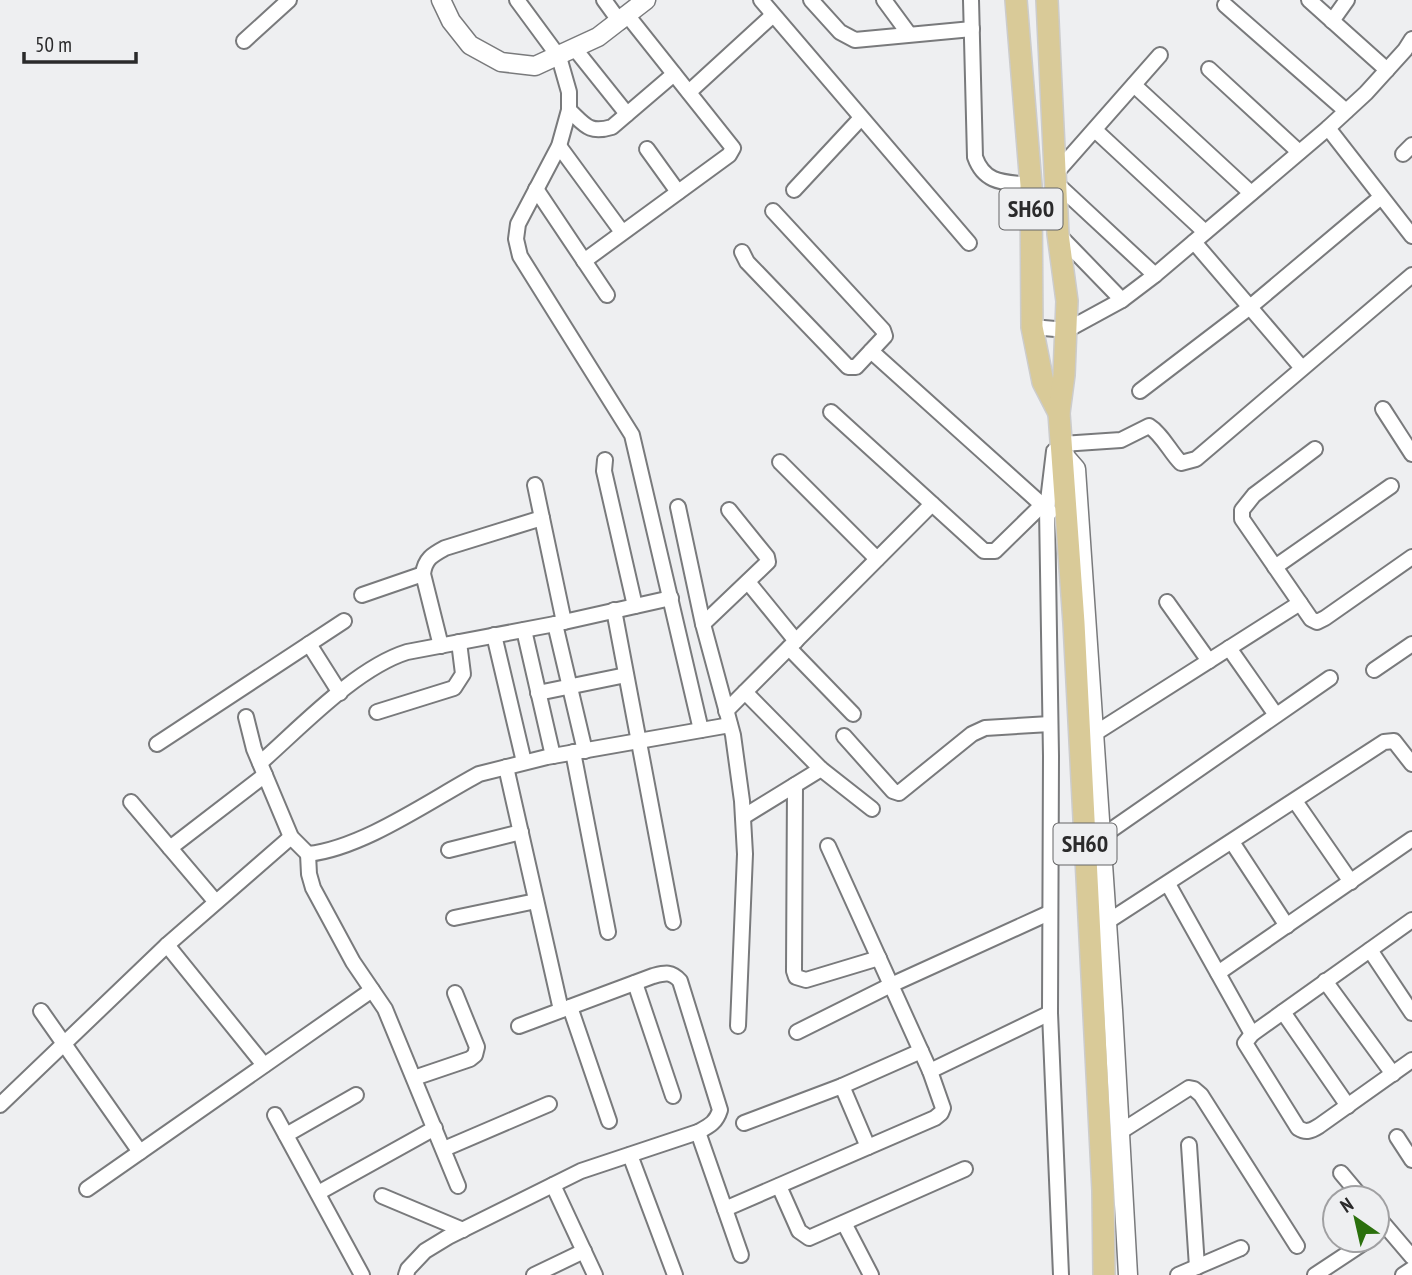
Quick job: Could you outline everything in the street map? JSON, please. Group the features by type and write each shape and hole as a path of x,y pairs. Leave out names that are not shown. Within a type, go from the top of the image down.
{"main road":[{"name":"SH60","path":"1016,0 1031,185 1032,327 1043,382 1059,413"},
{"name":"SH60","path":"1047,0 1058,234 1067,301 1059,413 1103,1191 1104,1275"}],"street":[{"path":"244,41 289,0"},
{"path":"441,0 452,21 470,45 501,62 535,66 598,37 646,0"},
{"path":"517,0 627,114"},
{"path":"584,261 729,155 733,148 674,74 604,0"},
{"path":"761,0 969,243"},
{"path":"811,0 847,38 861,41 972,29"},
{"path":"884,0 909,34"},
{"path":"971,0 975,157 978,164 995,181 1031,185"},
{"path":"1309,0 1387,70"},
{"path":"1332,21 1347,0"},
{"path":"1225,5 1346,111"},
{"path":"689,92 773,15"},
{"path":"1032,327 1067,330 1122,300 1328,128 1410,49"},
{"path":"567,53 569,110 559,146 518,224 516,239 520,256 632,435 701,730"},
{"path":"1155,275 1057,178 1160,55"},
{"path":"1209,69 1299,152"},
{"path":"569,110 590,129 600,131 612,127 674,74"},
{"path":"1135,85 1251,193"},
{"path":"794,190 861,118"},
{"path":"1328,128 1412,236"},
{"path":"1095,130 1200,237 1250,307 1302,368"},
{"path":"559,146 622,232"},
{"path":"648,149 678,192"},
{"path":"536,189 607,295"},
{"path":"1140,391 1250,307 1381,197"},
{"path":"742,252 747,262 848,367 856,367 885,336 774,211"},
{"path":"1058,234 1122,300"},
{"path":"1128,1275 1076,469 1062,449 1121,440 1149,426 1157,431 1169,452 1181,463 1187,464 1412,276"},
{"path":"871,351 1067,527"},
{"path":"1383,409 1412,454"},
{"path":"831,411 984,551 995,551 1045,507"},
{"path":"1059,413 1045,507 1050,724 1050,1013 1061,1275"},
{"path":"1315,449 1254,495 1241,510 1242,519 1311,619 1317,622 1412,557"},
{"path":"605,460 604,471 635,606"},
{"path":"780,462 877,559"},
{"path":"535,485 560,623 608,932"},
{"path":"1275,566 1391,486"},
{"path":"308,853 328,851 360,839 479,774 553,756 701,730 728,718 745,692 932,504"},
{"path":"678,507 703,624 728,718 743,817 745,854 738,1026"},
{"path":"703,624 768,562 767,557 729,510"},
{"path":"440,646 423,575 424,564 430,555 542,518"},
{"path":"362,595 423,575"},
{"path":"748,582 793,644 853,714"},
{"path":"170,848 262,769 340,693 388,658 671,597"},
{"path":"1167,602 1209,660"},
{"path":"1094,734 1300,603"},
{"path":"614,610 673,922"},
{"path":"157,744 344,621"},
{"path":"524,630 553,756"},
{"path":"494,635 524,762"},
{"path":"377,712 454,688 463,674 459,642"},
{"path":"309,643 340,693"},
{"path":"1374,670 1412,644"},
{"path":"1229,648 1276,715"},
{"path":"538,693 626,675"},
{"path":"1101,837 1330,678"},
{"path":"745,692 821,768 872,809"},
{"path":"246,717 262,769 291,837 308,853 313,887 354,962 385,1009 458,1186"},
{"path":"844,736 893,791 899,793 978,731 997,727 1050,724"},
{"path":"1107,922 1384,742 1394,741 1412,764"},
{"path":"506,767 537,901 566,1008 609,1121"},
{"path":"743,817 821,768"},
{"path":"795,785 796,977 806,980 879,958"},
{"path":"1295,801 1351,881"},
{"path":"131,802 215,901"},
{"path":"449,850 521,832"},
{"path":"0,1105 167,945 291,837"},
{"path":"1218,974 1412,839"},
{"path":"1232,842 1287,926"},
{"path":"725,1209 935,1118 941,1113 942,1100 930,1071 828,846"},
{"path":"1168,884 1252,1034"},
{"path":"454,918 537,901"},
{"path":"797,1032 891,985 1049,913"},
{"path":"1412,920 1246,1039 1247,1047 1303,1132 1311,1131 1412,1060"},
{"path":"167,945 264,1065"},
{"path":"1370,950 1412,1013"},
{"path":"406,1275 408,1269 425,1251 463,1230 581,1171 698,1132 712,1125 720,1110 680,981 674,974 666,972 635,982 519,1026"},
{"path":"635,982 673,1096"},
{"path":"1325,982 1393,1074"},
{"path":"87,1189 372,990"},
{"path":"414,1078 475,1055 477,1047 455,993"},
{"path":"41,1011 140,1152"},
{"path":"1283,1012 1348,1106"},
{"path":"930,1071 1050,1013"},
{"path":"744,1123 842,1086 921,1051"},
{"path":"842,1086 868,1147"},
{"path":"1120,1132 1189,1088 1194,1089 1297,1246"},
{"path":"286,1135 356,1095"},
{"path":"444,1149 549,1104"},
{"path":"275,1115 362,1275"},
{"path":"318,1193 435,1128"},
{"path":"698,1132 741,1255"},
{"path":"1397,1138 1411,1155"},
{"path":"1189,1145 1197,1267"},
{"path":"630,1155 675,1275"},
{"path":"779,1186 799,1231 809,1238 965,1169"},
{"path":"1341,1173 1350,1184"},
{"path":"553,1185 595,1275"},
{"path":"382,1196 463,1230"},
{"path":"844,1223 871,1275"},
{"path":"1391,1239 1412,1258"},
{"path":"1178,1275 1241,1248"},
{"path":"534,1275 583,1251"},
{"path":"1315,1275 1347,1254"},
{"path":"1403,1275 1412,1269"}]}
